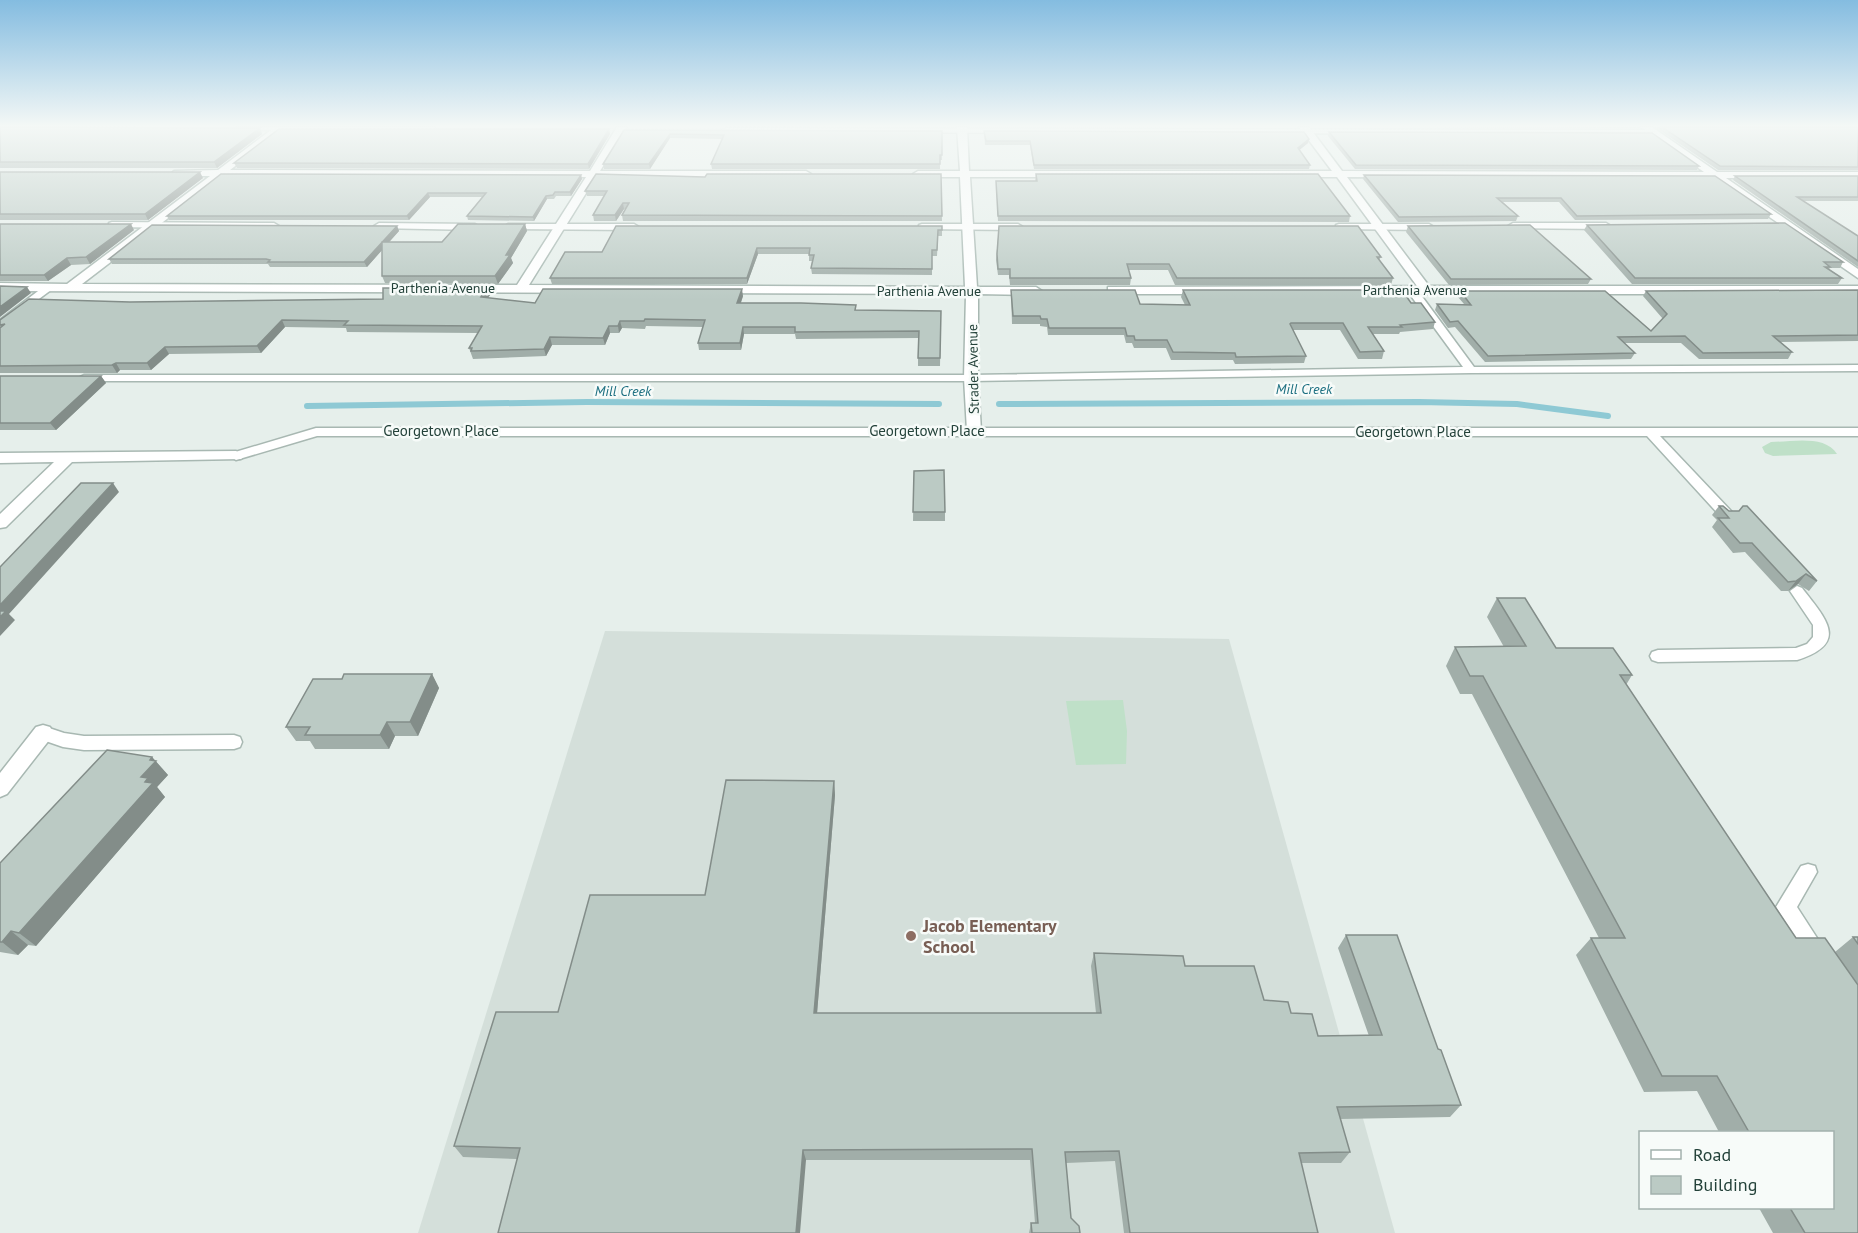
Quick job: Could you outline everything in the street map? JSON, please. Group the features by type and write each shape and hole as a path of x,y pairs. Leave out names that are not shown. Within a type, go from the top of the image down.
{"street":[{"path":"70,287 205,185"},
{"path":"521,288 585,185"},
{"name":"Strader Avenue","path":"965,185 971,291 971,378 974,431"},
{"path":"1348,185 1425,289"},
{"path":"1732,185 1858,274"},
{"name":"Parthenia Avenue","path":"0,287 1043,291"},
{"name":"Parthenia Avenue","path":"1102,290 1858,290"},
{"name":"Georgetown Place","path":"0,458 236,456"},
{"path":"0,523 68,457"},
{"path":"0,788 43,733"}],"lane":[{"path":"1765,225 1789,224"},
{"path":"105,225 283,226"},
{"path":"367,226 487,227"},
{"path":"1508,226 1613,226"},
{"path":"499,227 641,227"},
{"path":"910,227 1027,227"},
{"path":"1332,227 1437,227"},
{"path":"0,325 50,287"},
{"path":"1412,289 1472,370"},
{"path":"72,378 971,378 1472,370 1858,368"},
{"name":"Georgetown Place","path":"236,456 316,432 1858,432"},
{"path":"1650,432 1727,515"},
{"path":"1658,656 1764,656 1797,654 1812,648 1821,638 1821,624 1797,591"},
{"path":"43,733 63,740 84,742 234,742"},
{"path":"1808,872 1786,907 1830,972"}],"shaded area":[{"name":"Jacob Elementary School","path":"605,631 1229,639 1395,1233 418,1233"}],"green space":[{"path":"1816,441 1831,448 1837,454 1773,456 1765,453 1762,447 1771,442"},
{"path":"1123,700 1127,731 1126,764 1076,765 1066,701"}],"building":[{"path":"0,185 184,185 145,214 0,214"},
{"path":"207,185 575,185 570,192 555,192 553,195 546,196 533,217 467,216 486,193 428,193 407,216 167,216"},
{"path":"589,185 941,185 942,216 622,215 629,203 623,203 615,215 593,215 607,191 585,191"},
{"path":"996,185 1326,185 1350,216 998,216"},
{"path":"1372,185 1728,185 1771,214 1577,216 1561,198 1497,198 1518,216 1399,217"},
{"path":"1747,185 1858,185 1858,197 1797,197 1858,236 1858,261"},
{"path":"1785,223 1843,262 1824,262 1830,267 1825,267 1842,278 1635,278 1587,225"},
{"path":"0,224 131,224 86,257 67,258 44,275 0,275"},
{"path":"458,224 525,224 506,255 510,255 495,276 382,276 382,242 442,242"},
{"path":"152,225 397,226 364,262 268,262 270,260 266,259 109,259"},
{"path":"1530,225 1591,279 1451,279 1408,226"},
{"path":"616,226 942,226 942,230 938,230 937,250 932,250 932,269 811,268 814,255 809,255 810,248 757,248 747,278 550,278 565,252 602,252"},
{"path":"999,226 1358,226 1393,278 1177,278 1169,264 1127,264 1131,278 1010,278 1010,269 998,269"},
{"path":"0,286 27,287 0,307"},
{"path":"383,288 488,288 481,297 535,303 543,289 742,289 737,303 856,305 855,310 941,311 940,358 918,358 919,331 795,332 795,327 743,327 740,343 698,343 705,320 645,319 644,321 620,321 618,326 609,326 603,338 550,337 544,349 471,351 472,348 469,348 482,326 344,325 348,321 282,320 257,346 165,347 147,363 0,366 0,328 5,324 0,325 0,320 29,299 130,302 383,299"},
{"path":"1011,290 1135,290 1140,304 1190,305 1183,290 1402,290 1411,303 1421,303 1435,322 1400,325 1402,327 1368,327 1384,351 1360,352 1343,323 1291,323 1306,356 1236,357 1235,353 1173,352 1167,340 1135,340 1134,336 1127,336 1125,328 1049,328 1047,319 1041,319 1040,316 1013,316"},
{"path":"1858,290 1858,335 1773,336 1792,352 1703,353 1685,336 1618,337 1635,353 1488,356 1458,321 1450,322 1437,304 1471,305 1460,291 1605,291 1651,331 1667,314 1646,291"},
{"path":"0,376 101,376 50,423 0,423"},
{"path":"944,470 945,512 913,512 914,471"},
{"path":"81,483 113,483 0,605 0,567"},
{"path":"1719,506 1729,511 1739,511 1743,506 1747,506 1817,581 1806,574 1796,581 1788,582 1752,543 1740,543 1718,518 1729,518"},
{"path":"1497,598 1525,598 1556,648 1613,648 1632,675 1620,675 1796,938 1825,938 1858,985 1858,1233 1805,1233 1791,1209 1834,1209 1834,1131 1748,1131 1717,1076 1662,1076 1591,938 1625,938 1483,676 1470,676 1455,647 1526,646"},
{"path":"344,674 432,674 410,722 387,722 380,735 305,735 310,727 286,727 313,679 342,679"},
{"path":"107,750 152,757 150,760 156,761 141,777 148,778 145,782 153,783 19,933 11,931 0,942 0,863"},
{"path":"726,780 834,781 814,1013 1101,1013 1094,953 1183,956 1185,966 1254,966 1264,1000 1288,1002 1291,1013 1312,1014 1318,1036 1382,1035 1346,935 1397,935 1461,1105 1337,1107 1350,1152 1299,1153 1318,1233 1130,1233 1119,1151 1065,1152 1071,1218 1079,1226 1080,1233 1032,1233 1031,1223 1038,1223 1032,1149 803,1150 796,1233 498,1233 520,1148 454,1146 496,1012 558,1012 590,895 705,895"}],"waterway":[{"name":"Mill Creek","path":"307,406 587,402 939,404"},
{"name":"Mill Creek","path":"999,404 1419,402 1517,404 1608,416"}],"place":[{"name":"Jacob Elementary School","path":"911,936"}]}
